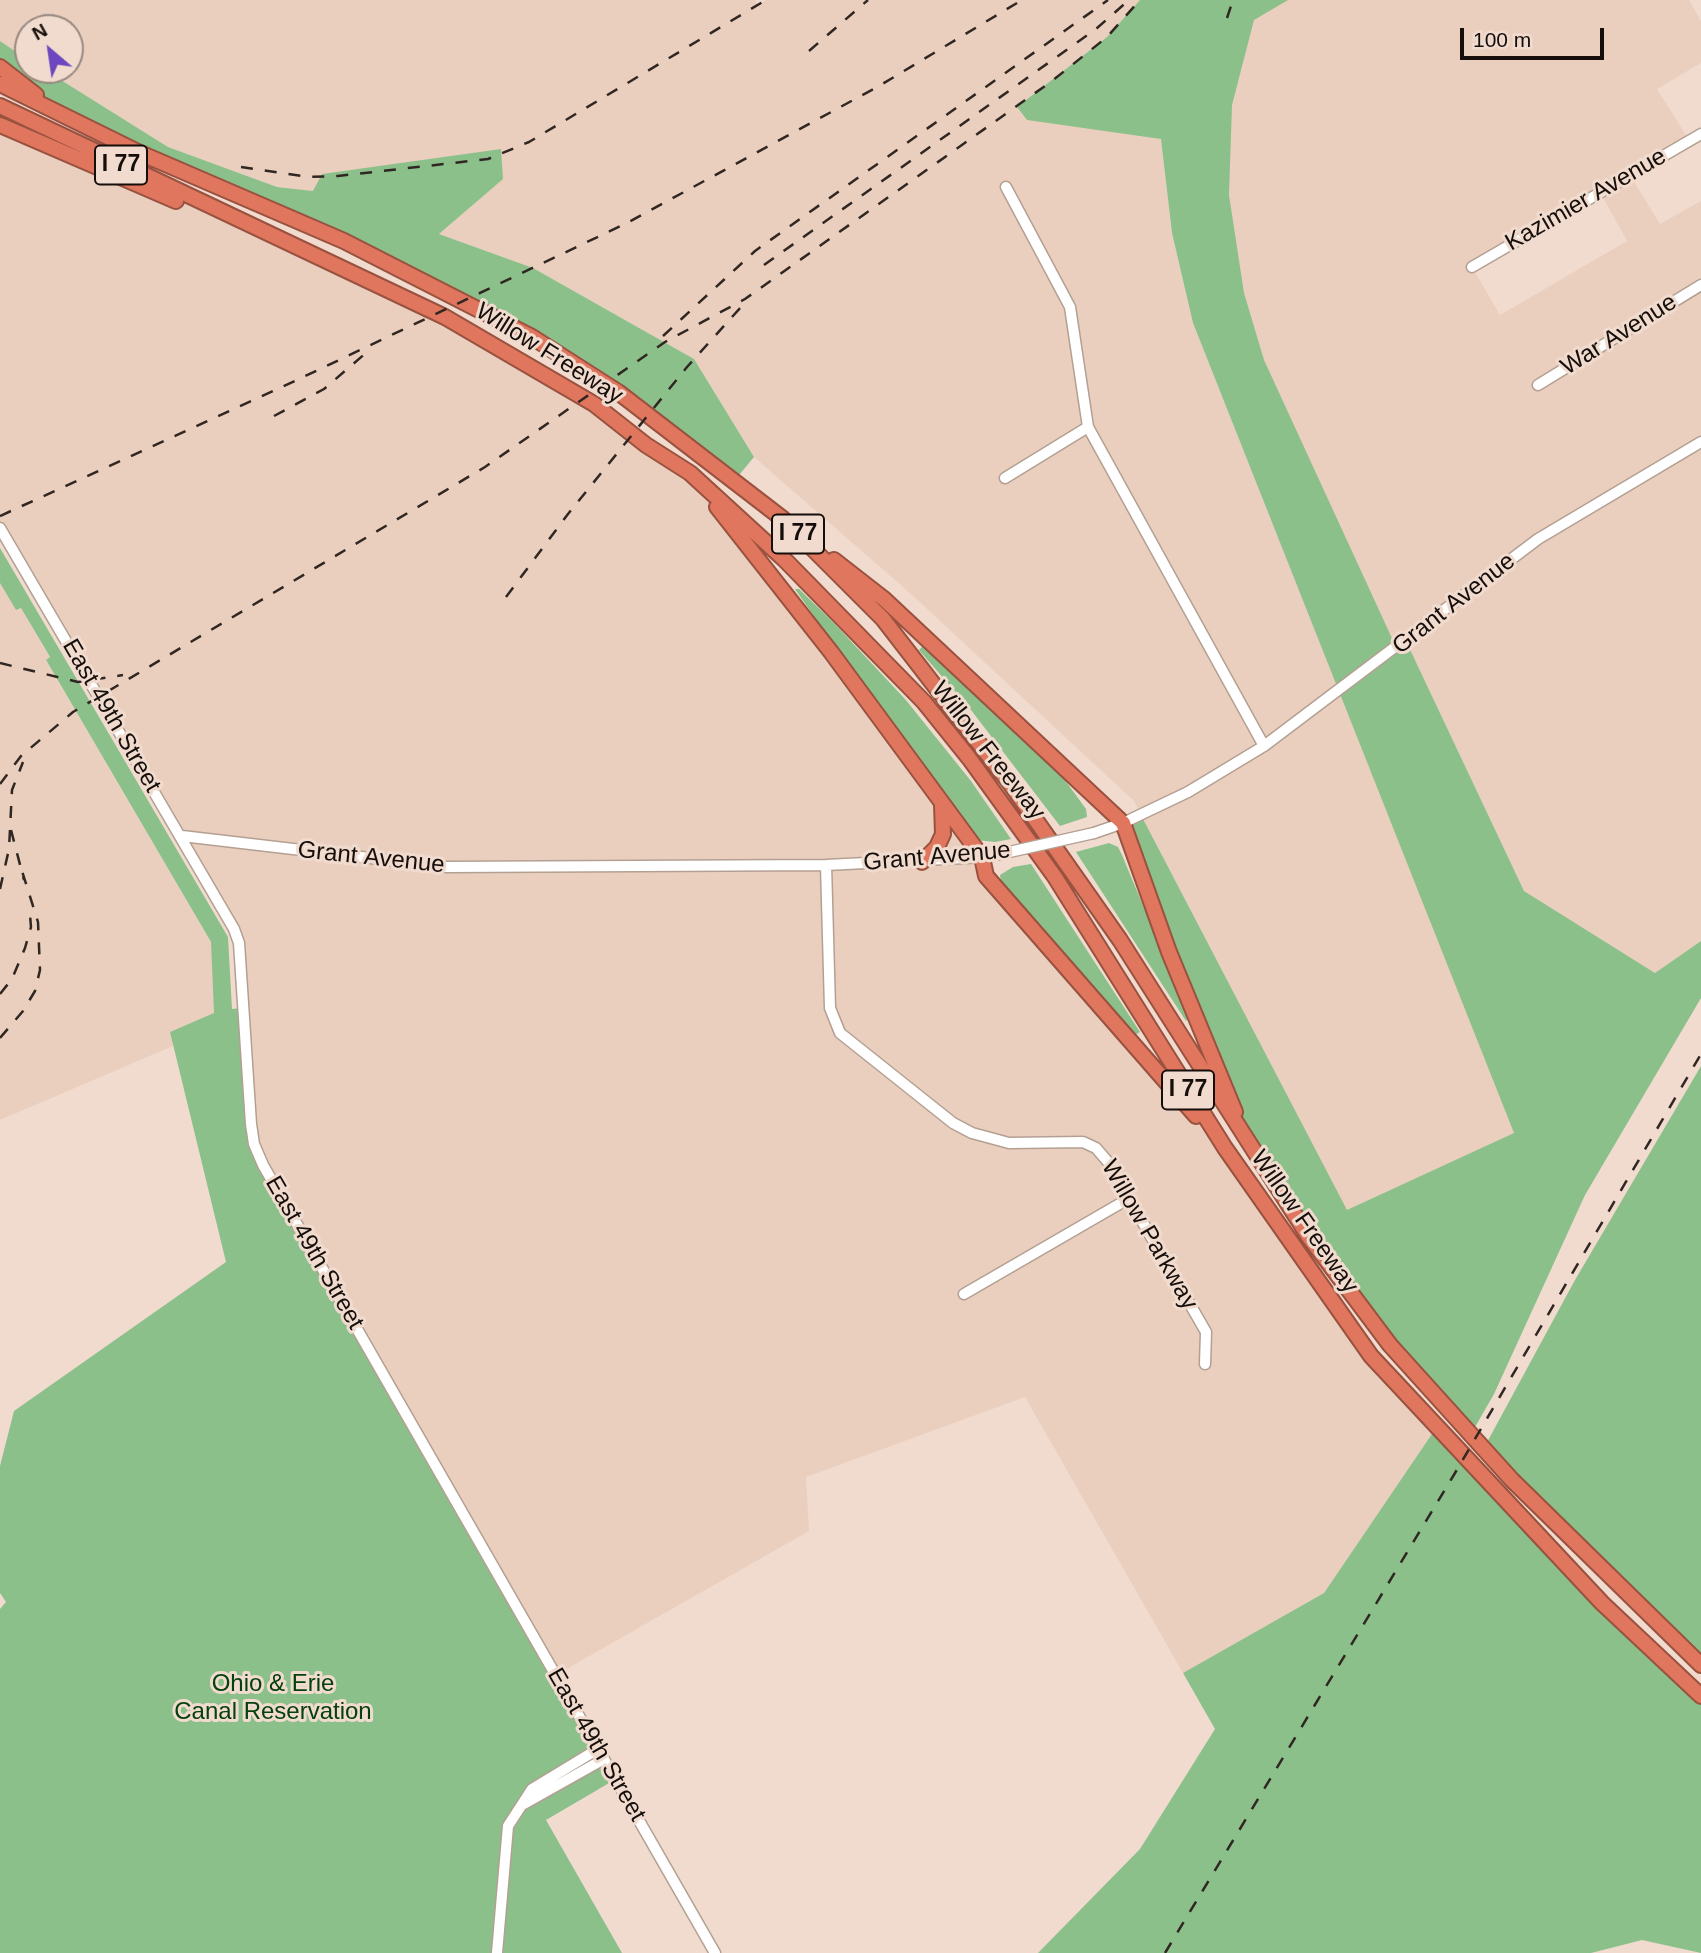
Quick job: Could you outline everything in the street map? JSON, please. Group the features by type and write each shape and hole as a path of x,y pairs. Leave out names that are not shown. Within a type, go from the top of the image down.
{"highway":[{"path":"0,67 62,116"},
{"name":"Willow Freeway","path":"0,84 140,153 344,241 532,337 618,392 783,519 883,619 1009,782 1120,940 1309,1237 1390,1345 1512,1480 1701,1665"},
{"name":"Willow Freeway","path":"0,106 231,218 371,280 445,317 594,404 646,445 690,473 784,559 873,647 946,730 1055,877 1224,1148 1371,1356 1592,1594 1701,1696"},
{"path":"0,125 182,204 231,218"},
{"path":"690,473 831,652 942,805 989,856 986,876 1224,1148"},
{"path":"783,519 884,599 1124,823 1169,952 1251,1149"},
{"path":"922,862 937,847 943,834 942,805"}],"street":[{"name":"Kazimier Avenue","path":"1472,267 1701,134"},
{"path":"1006,187 1070,307 1088,427 1264,746"},
{"name":"War Avenue","path":"1538,386 1701,285"},
{"path":"1005,478 1088,427"},
{"name":"Grant Avenue","path":"182,836 447,867 922,862 989,856 1094,834 1124,823 1189,791 1264,746 1538,539 1701,442"},
{"name":"East 49th Street","path":"0,527 234,929 239,943 254,1144 715,1953"},
{"name":"Willow Parkway","path":"826,865 830,1008 845,1038 953,1123 972,1133 1009,1143 1090,1143 1102,1154 1206,1332 1205,1364"},
{"path":"964,1294 1128,1199"},
{"path":"497,1953 508,1826 532,1789 598,1749"},
{"path":"520,1806 604,1759"}],"shaded area":[{"path":"0,0 755,0 758,5 766,0 1140,0 1107,37 1017,107 1027,120 1161,138 1172,233 1193,323 1515,1133 1347,1211 1134,801 911,594 754,457 694,359 533,268 439,234 502,179 501,149 409,163 313,191 277,187 168,147 67,84 84,84 84,14 14,14 14,51 0,41"},
{"path":"1233,0 1689,0 1701,21 1701,63 1657,89 1689,140 1630,175 1660,224 1701,201 1701,941 1655,973 1524,891 1406,641 1377,663 1232,343 1215,61","holes":["1600,192 1627,241 1500,315 1472,267"]},
{"path":"0,125 182,203 231,218 455,323 690,473 942,805 986,876 1224,1148 1371,1356 1436,1428 1324,1593 1183,1673 1025,1397 806,1477 809,1531 556,1675 254,1144 239,943 0,528"},
{"path":"0,583 16,610 21,608 50,658 46,661 212,944 215,1028 0,1120"}],"green space":[{"path":"1140,0 1288,0 1254,20 1232,105 1229,195 1244,293 1264,360 1396,647 1406,641 1524,891 1655,973 1701,941 1701,998 1585,1195 1494,1394 1471,1434 1390,1345 1251,1149 1123,823 1141,815 1347,1210 1514,1133 1193,323 1172,233 1161,139 1027,120 1017,107 1107,37"},
{"path":"0,41 14,50 14,78 0,67"},
{"path":"22,84 67,84 168,147 277,187 313,191 322,174 501,149 503,179 439,234 533,268 694,359 754,457 735,480 532,337 62,115"},
{"name":"Ohio & Erie Canal Reservation","path":"0,548 228,937 232,1009 241,1008 254,1144 616,1779 546,1820 622,1953 0,1953 0,1609 6,1602 0,1593 0,1466 14,1411 226,1262 170,1032 214,1013 211,942 46,660 50,657 21,608 16,610 0,583"},
{"path":"795,589 799,589 831,620 905,699 971,781 1011,839 995,842 976,840 879,710"},
{"path":"923,646 1059,772 1086,809 1087,817 1060,826 971,710 919,650"},
{"path":"1109,843 1118,847 1122,855 1176,985 1188,1018 1186,1021 1076,852"},
{"path":"1031,864 1140,1032 1135,1035 1001,882 1000,875 1013,867"},
{"path":"1701,1066 1701,1665 1485,1446 1575,1280"},
{"path":"1436,1428 1701,1696 1701,1953 1642,1940 1591,1953 1038,1953 1140,1849 1215,1729 1183,1673 1324,1593"}],"railway":[{"path":"241,167 308,177 488,159 529,142 766,0"},
{"path":"809,51 868,0"},
{"path":"0,516 297,380 627,223 879,86 1022,0"},
{"path":"663,336 755,251 1108,0"},
{"path":"764,265 1096,29 1129,0"},
{"path":"0,784 21,756 73,712 485,467 665,342 745,299 1052,81 1107,37 1140,0"},
{"path":"1227,18 1233,0"},
{"path":"506,597 568,514 687,367 741,307"},
{"path":"274,416 324,389 367,352"},
{"path":"0,663 78,682 123,675"},
{"path":"0,889 9,849 12,790 23,762"},
{"path":"11,830 24,880"},
{"path":"0,1038 23,1011 35,991 40,970 38,922 22,871"},
{"path":"0,994 12,979 25,948 31,927 30,915"},
{"path":"1165,1953 1455,1473 1701,1054"}]}
